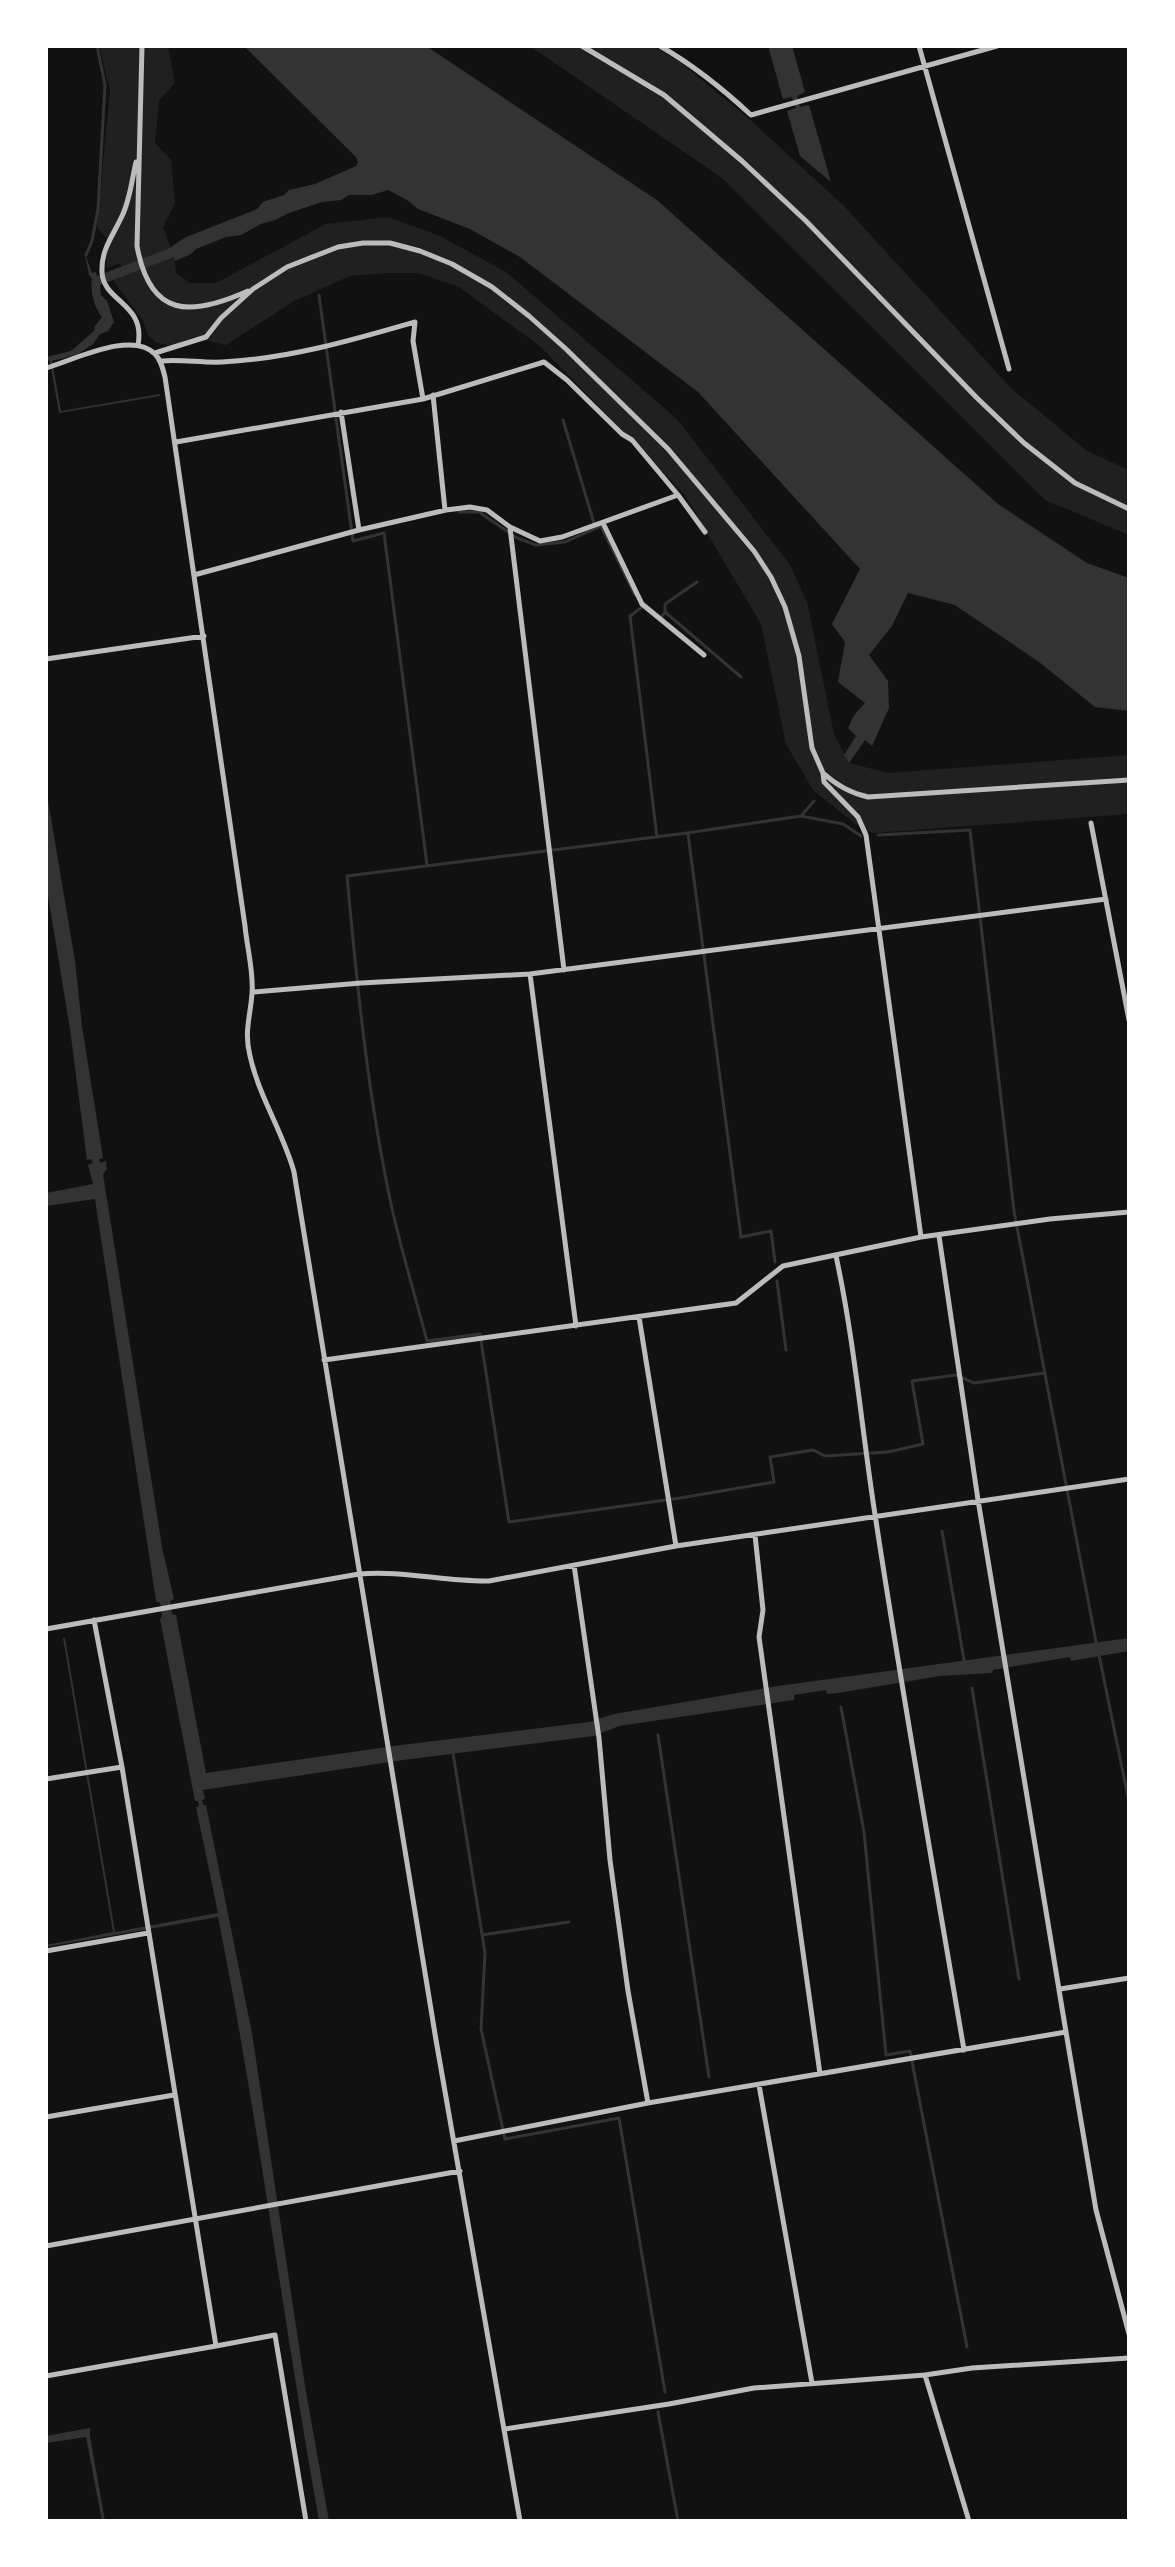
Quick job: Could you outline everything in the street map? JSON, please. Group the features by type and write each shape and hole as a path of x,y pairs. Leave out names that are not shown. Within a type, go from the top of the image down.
{"street":[{"path":"142,46 137,246 144,276 155,292 169,304 180,307 202,306 253,289"},
{"path":"582,46 664,95 742,161 806,221 1024,443 1075,483 1129,509"},
{"path":"660,46 683,59 751,115 997,46"},
{"path":"919,46 1009,369"},
{"path":"138,345 140,333 134,315 105,285 102,273 103,253 123,214 139,149"},
{"path":"155,353 206,337 221,318 253,289 287,267 338,247 390,243 452,264 492,287 529,316 668,449 754,551 771,577 785,607 799,656 810,738 824,782 858,817 866,835 921,1237"},
{"path":"161,361 220,362 286,354 415,322 413,341 423,399"},
{"path":"46,368 125,343 146,347 161,361 176,442 253,992 246,1029 249,1055 260,1095 291,1162 520,2521"},
{"path":"176,442 423,399 544,362 632,440 705,532"},
{"path":"433,395 446,510"},
{"path":"340,412 358,530"},
{"path":"194,575 358,530 446,510 470,507 487,510 510,529 540,541 562,537 678,495"},
{"path":"596,524 642,604 704,655"},
{"path":"510,529 564,970"},
{"path":"46,659 204,636"},
{"path":"823,773 843,788 868,797 1129,780"},
{"path":"1091,823 1129,1020"},
{"path":"253,992 530,974 1106,899"},
{"path":"530,974 576,1326"},
{"path":"324,1360 736,1303 783,1266 921,1237 1129,1212"},
{"path":"939,1236 978,1500 1096,2210 1129,2334"},
{"path":"836,1256 847,1304 902,1692 964,2050"},
{"path":"639,1317 676,1546"},
{"path":"46,1629 359,1574 388,1572 489,1581 676,1546 1129,1479"},
{"path":"755,1535 763,1610 759,1637 820,2074"},
{"path":"574,1565 599,1738 610,1860 628,1991 648,2103"},
{"path":"94,1620 122,1767 216,2346"},
{"path":"46,1779 122,1767"},
{"path":"46,1951 148,1933"},
{"path":"1060,1989 1129,1978"},
{"path":"454,2141 648,2103 1066,2032"},
{"path":"759,2085 812,2383"},
{"path":"46,2117 174,2095"},
{"path":"46,2246 460,2171"},
{"path":"46,2376 275,2335 306,2521"},
{"path":"505,2429 754,2388 925,2375 972,2368 1129,2358"},
{"path":"925,2375 969,2521"}],"shaded area":[{"path":"99,46 168,46 175,83 159,101 155,143 171,160 175,203 163,227 171,248 136,261 174,257 176,273 190,283 216,283 326,224 388,217 438,235 506,272 677,419 790,565 807,602 834,734 849,763 888,773 1129,755 1129,814 874,833 864,831 813,790 786,744 761,624 684,494 541,347 459,287 419,273 350,276 294,301 226,345 194,337 171,346 155,342 113,280 125,275 120,263 107,268 106,255 110,242 97,227 110,90"},
{"path":"244,46 426,46 658,201 998,504 1087,563 1129,578 1129,711 1095,707 1039,662 955,605 908,593 892,626 869,655 888,681 889,708 872,746 865,740 849,763 844,755 856,736 848,728 865,703 838,682 845,642 832,624 860,569 698,392 520,257 470,229 418,209 388,190 322,202 261,224 241,235 226,237 196,249 175,261 174,257 100,285 101,295 107,301 114,322 108,331 100,334 93,344 78,354 52,361 61,411 160,396 59,413 50,362 46,357 71,351 95,330 102,317 93,299 92,279 84,251 92,273 96,272 97,276 170,248 184,238 257,209 263,202 284,195 289,190 315,184 356,166 356,157"},
{"path":"530,46 652,46 680,62 747,117 843,205 1011,388 1087,451 1129,470 1129,535 1045,500 722,178"},
{"path":"768,46 792,46 805,92 797,96 800,107 809,105 831,182 800,156 787,111 796,108 792,97 783,99"},
{"path":"46,788 75,961 103,1158 99,1159 100,1163 106,1161 107,1169 103,1174 162,1547 174,1599 170,1601 172,1614 176,1615 206,1773 589,1722 614,1714 778,1686 1129,1638 1129,1651 1071,1661 1070,1657 993,1670 992,1673 940,1676 838,1693 827,1694 826,1690 794,1695 794,1700 619,1726 594,1736 203,1790 203,1805 206,1805 252,2033 305,2386 329,2521 319,2521 246,2067 218,1917 46,1947 113,1932 63,1638 115,1932 218,1913 160,1619 160,1603 156,1601 95,1199 46,1206 46,1193 93,1184 88,1165 93,1163 91,1159 87,1160 70,1029 46,884"},
{"path":"90,2428 105,2521 102,2521 86,2437 46,2443 46,2436"}],"waterway":[{"path":"86,255 98,209 105,85 97,46"},
{"path":"319,295 353,541 384,533 427,865"},
{"path":"563,420 594,523"},
{"path":"459,512 479,512 517,538 536,545 565,542 601,526 635,595"},
{"path":"665,612 665,604 697,582"},
{"path":"641,605 630,616 657,837"},
{"path":"660,619 665,612 741,677"},
{"path":"814,801 801,816 347,876 359,1000 376,1123 395,1221 427,1341 480,1334 509,1522 774,1482 770,1457 813,1450 825,1456 888,1452 923,1444 912,1381 956,1375 974,1383 1044,1373"},
{"path":"801,816 843,824 861,836"},
{"path":"878,835 970,830 1014,1211 1097,1647"},
{"path":"688,834 741,1237 771,1231 775,1262"},
{"path":"777,1281 786,1350"},
{"path":"942,1531 965,1666"},
{"path":"1099,1655 1129,1802"},
{"path":"972,1688 1019,1979"},
{"path":"841,1707 864,1832 886,2055 910,2051 967,2347"},
{"path":"658,1735 709,2077"},
{"path":"453,1753 485,1953 481,2029 505,2139 619,2118 665,2392"},
{"path":"482,1935 569,1922"},
{"path":"658,2412 678,2521"}]}
